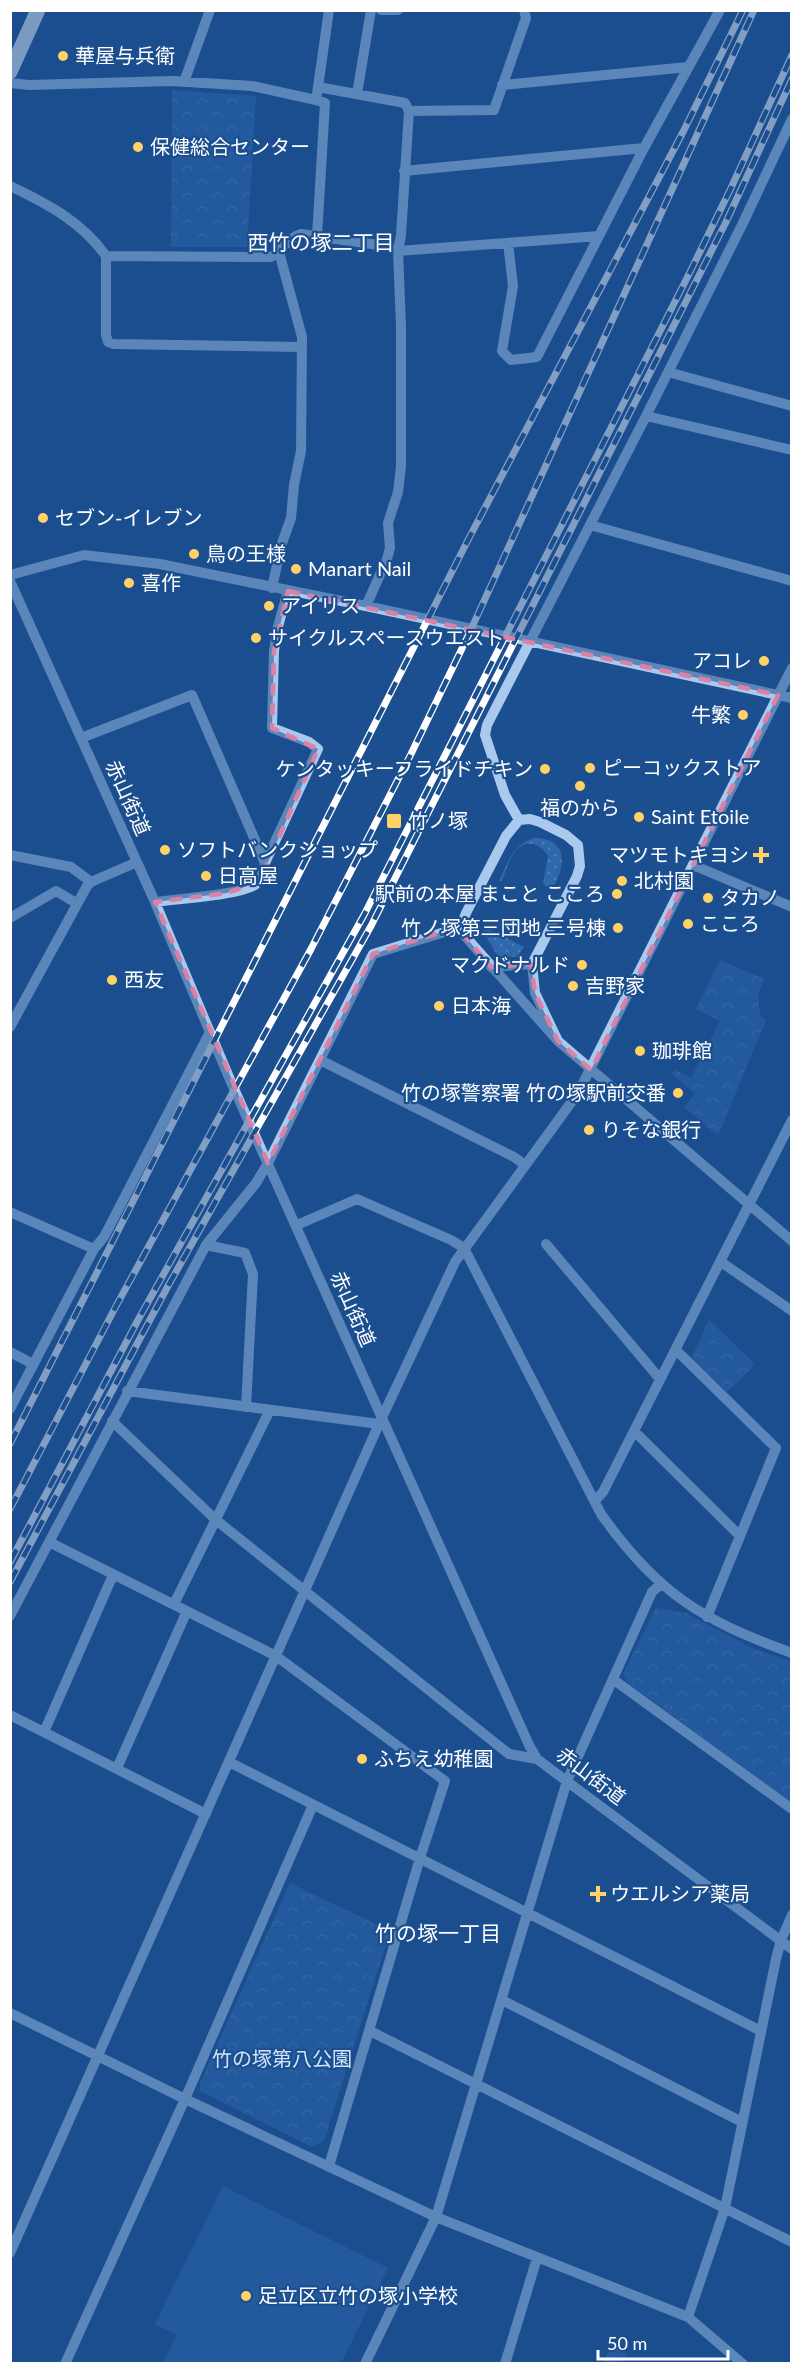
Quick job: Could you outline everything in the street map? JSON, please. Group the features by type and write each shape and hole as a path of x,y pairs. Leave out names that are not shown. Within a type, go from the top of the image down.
{"main road":[{"path":"10,72 38,10"}],"street":[{"path":"184,82 210,10"},
{"path":"316,99 329,10"},
{"path":"357,94 371,10"},
{"path":"381,10 398,10"},
{"path":"409,111 494,110 526,18 524,10"},
{"path":"508,243 513,286 502,351 511,360 537,357 644,148 720,10"},
{"path":"502,86 688,67"},
{"path":"10,83 29,85 184,82 252,86 316,99 325,104 317,236"},
{"path":"318,87 405,103 409,111 401,236 398,251 401,326 401,466 398,492 388,523 390,548 366,606"},
{"path":"519,820 505,795 485,735 487,725 646,416 742,225 792,119"},
{"path":"404,171 644,148"},
{"path":"10,186 58,211 93,237 106,256 106,335 108,342 114,344 302,347"},
{"path":"106,256 272,257 279,252 289,238 301,234 386,246 398,251 599,236"},
{"path":"272,588 281,546 291,518 294,485 301,451 302,337 279,252"},
{"path":"668,372 792,406"},
{"path":"646,416 792,450"},
{"path":"590,525 792,581"},
{"path":"10,574 84,555 160,564 792,698"},
{"name":"赤山街道","path":"10,581 155,902 381,1421 537,1759 792,1949"},
{"path":"155,902 251,888 259,882 265,863 318,749 309,742 272,728 274,651 277,630 288,591"},
{"path":"10,2253 381,1421 455,1262 579,1093 792,668"},
{"path":"81,738 192,695 265,863"},
{"path":"10,1616 206,1245 256,1183 268,1163 373,954 461,927 506,836 519,820 530,819 540,822 566,835 578,845 580,856 577,876 532,964 535,993 558,1041"},
{"path":"10,855 71,867 91,882"},
{"path":"10,1027 76,903 91,882 137,862"},
{"path":"693,865 792,907"},
{"path":"10,918 56,891 76,903"},
{"path":"461,927 464,935 491,967 558,1041 792,1241"},
{"path":"491,967 532,964"},
{"path":"10,1409 94,1250 104,1236 210,1032"},
{"path":"320,1060 514,1157 525,1165"},
{"path":"595,1501 603,1492 792,1120"},
{"path":"297,1225 357,1199 451,1240 464,1248 595,1501 621,1542 660,1585 707,1617 747,1636 792,1653"},
{"path":"10,1212 94,1250"},
{"path":"546,1244 660,1379"},
{"path":"206,1245 245,1253 253,1274 246,1407"},
{"path":"721,1262 792,1311"},
{"path":"676,1350 776,1448 707,1617"},
{"path":"10,1352 33,1364"},
{"path":"127,1391 270,1410 381,1421"},
{"path":"174,1604 270,1410"},
{"path":"112,1421 216,1520 305,1592 509,1754 537,1759"},
{"path":"634,1431 740,1536"},
{"path":"49,1542 276,1656 445,1781 329,2166"},
{"path":"44,1731 113,1575"},
{"path":"365,2364 436,2217 573,1764 614,1680 652,1592 660,1585"},
{"path":"117,1768 187,1611"},
{"path":"614,1680 792,1809"},
{"path":"10,1715 206,1814"},
{"path":"229,1762 761,2031"},
{"path":"65,2364 185,2099 313,1805"},
{"path":"688,2317 725,2208 781,1940 792,1915"},
{"path":"502,2000 742,2122"},
{"path":"10,2013 185,2099 436,2217 688,2317 743,2364"},
{"path":"370,2031 792,2242"},
{"path":"505,2364 537,2258"}],"highlighted area":[{"path":"288,591 778,695 591,1070 558,1041 535,993 531,964 491,967 458,928 432,935 373,954 268,1163 155,902 227,893 259,882 318,749 272,728 274,651"}],"green space":[{"path":"172,90 256,96 247,247 171,247"},
{"path":"534,838 545,839 559,848 562,863 552,889 543,884 548,856 534,844 521,845"},
{"path":"516,850 502,881 499,881 508,861"},
{"path":"485,927 524,947 517,957 498,956 483,932"},
{"path":"720,960 764,979 758,995 760,1016 766,1020 718,1136 684,1107 695,1094 671,1073 675,1070 691,1078 720,1021 696,1009"},
{"path":"709,1320 754,1363 752,1368 727,1392 694,1361 693,1355"},
{"path":"656,1608 686,1613 752,1648 791,1662 791,1802 627,1682 623,1674"},
{"name":"竹の塚第八公園","path":"290,1883 390,1931 324,2141 312,2147 200,2091 200,2083"},
{"path":"223,2186 388,2268 341,2363 163,2363 177,2335 155,2324"},
{"path":"611,2345 627,2354 621,2363 604,2363"}],"railway":[{"path":"10,1444 468,540 683,132 743,10"},
{"path":"10,1509 115,1308 311,949 411,754 468,636 754,10"},
{"path":"10,1562 138,1320 364,915 689,274 792,55"},
{"path":"10,1582 168,1286 371,926 726,222 792,79"}],"place":[{"name":"華屋与兵衛","path":"63,56"},
{"name":"保健総合センター","path":"138,147"},
{"name":"セブン-イレブン","path":"43,518"},
{"name":"鳥の王様","path":"194,554"},
{"name":"Manart Nail","path":"296,569"},
{"name":"喜作","path":"129,583"},
{"name":"アイリス","path":"269,606"},
{"name":"サイクルスペースウエスト","path":"256,638"},
{"name":"アコレ","path":"764,661"},
{"name":"牛繁","path":"743,715"},
{"name":"ピーコックストア","path":"590,768"},
{"name":"ケンタッキーフライドチキン","path":"545,769"},
{"name":"福のから","path":"580,786"},
{"name":"Saint Etoile","path":"639,817"},
{"name":"竹ノ塚","path":"394,821"},
{"name":"ソフトバンクショップ","path":"165,850"},
{"name":"マツモトキヨシ","path":"761,855"},
{"name":"日高屋","path":"206,876"},
{"name":"北村園","path":"622,881"},
{"name":"駅前の本屋 まこと こころ","path":"617,894"},
{"name":"タカノ","path":"708,898"},
{"name":"こころ","path":"688,924"},
{"name":"竹ノ塚第三団地 三号棟","path":"618,928"},
{"name":"マクドナルド","path":"582,965"},
{"name":"西友","path":"112,980"},
{"name":"吉野家","path":"573,986"},
{"name":"日本海","path":"439,1006"},
{"name":"珈琲館","path":"640,1051"},
{"name":"竹の塚警察署 竹の塚駅前交番","path":"678,1093"},
{"name":"りそな銀行","path":"589,1130"},
{"name":"ふちえ幼稚園","path":"362,1759"},
{"name":"ウエルシア薬局","path":"598,1894"},
{"name":"足立区立竹の塚小学校","path":"246,2296"}],"district":[{"name":"西竹の塚二丁目","path":"321,243"},
{"name":"竹の塚一丁目","path":"438,1934"}]}
